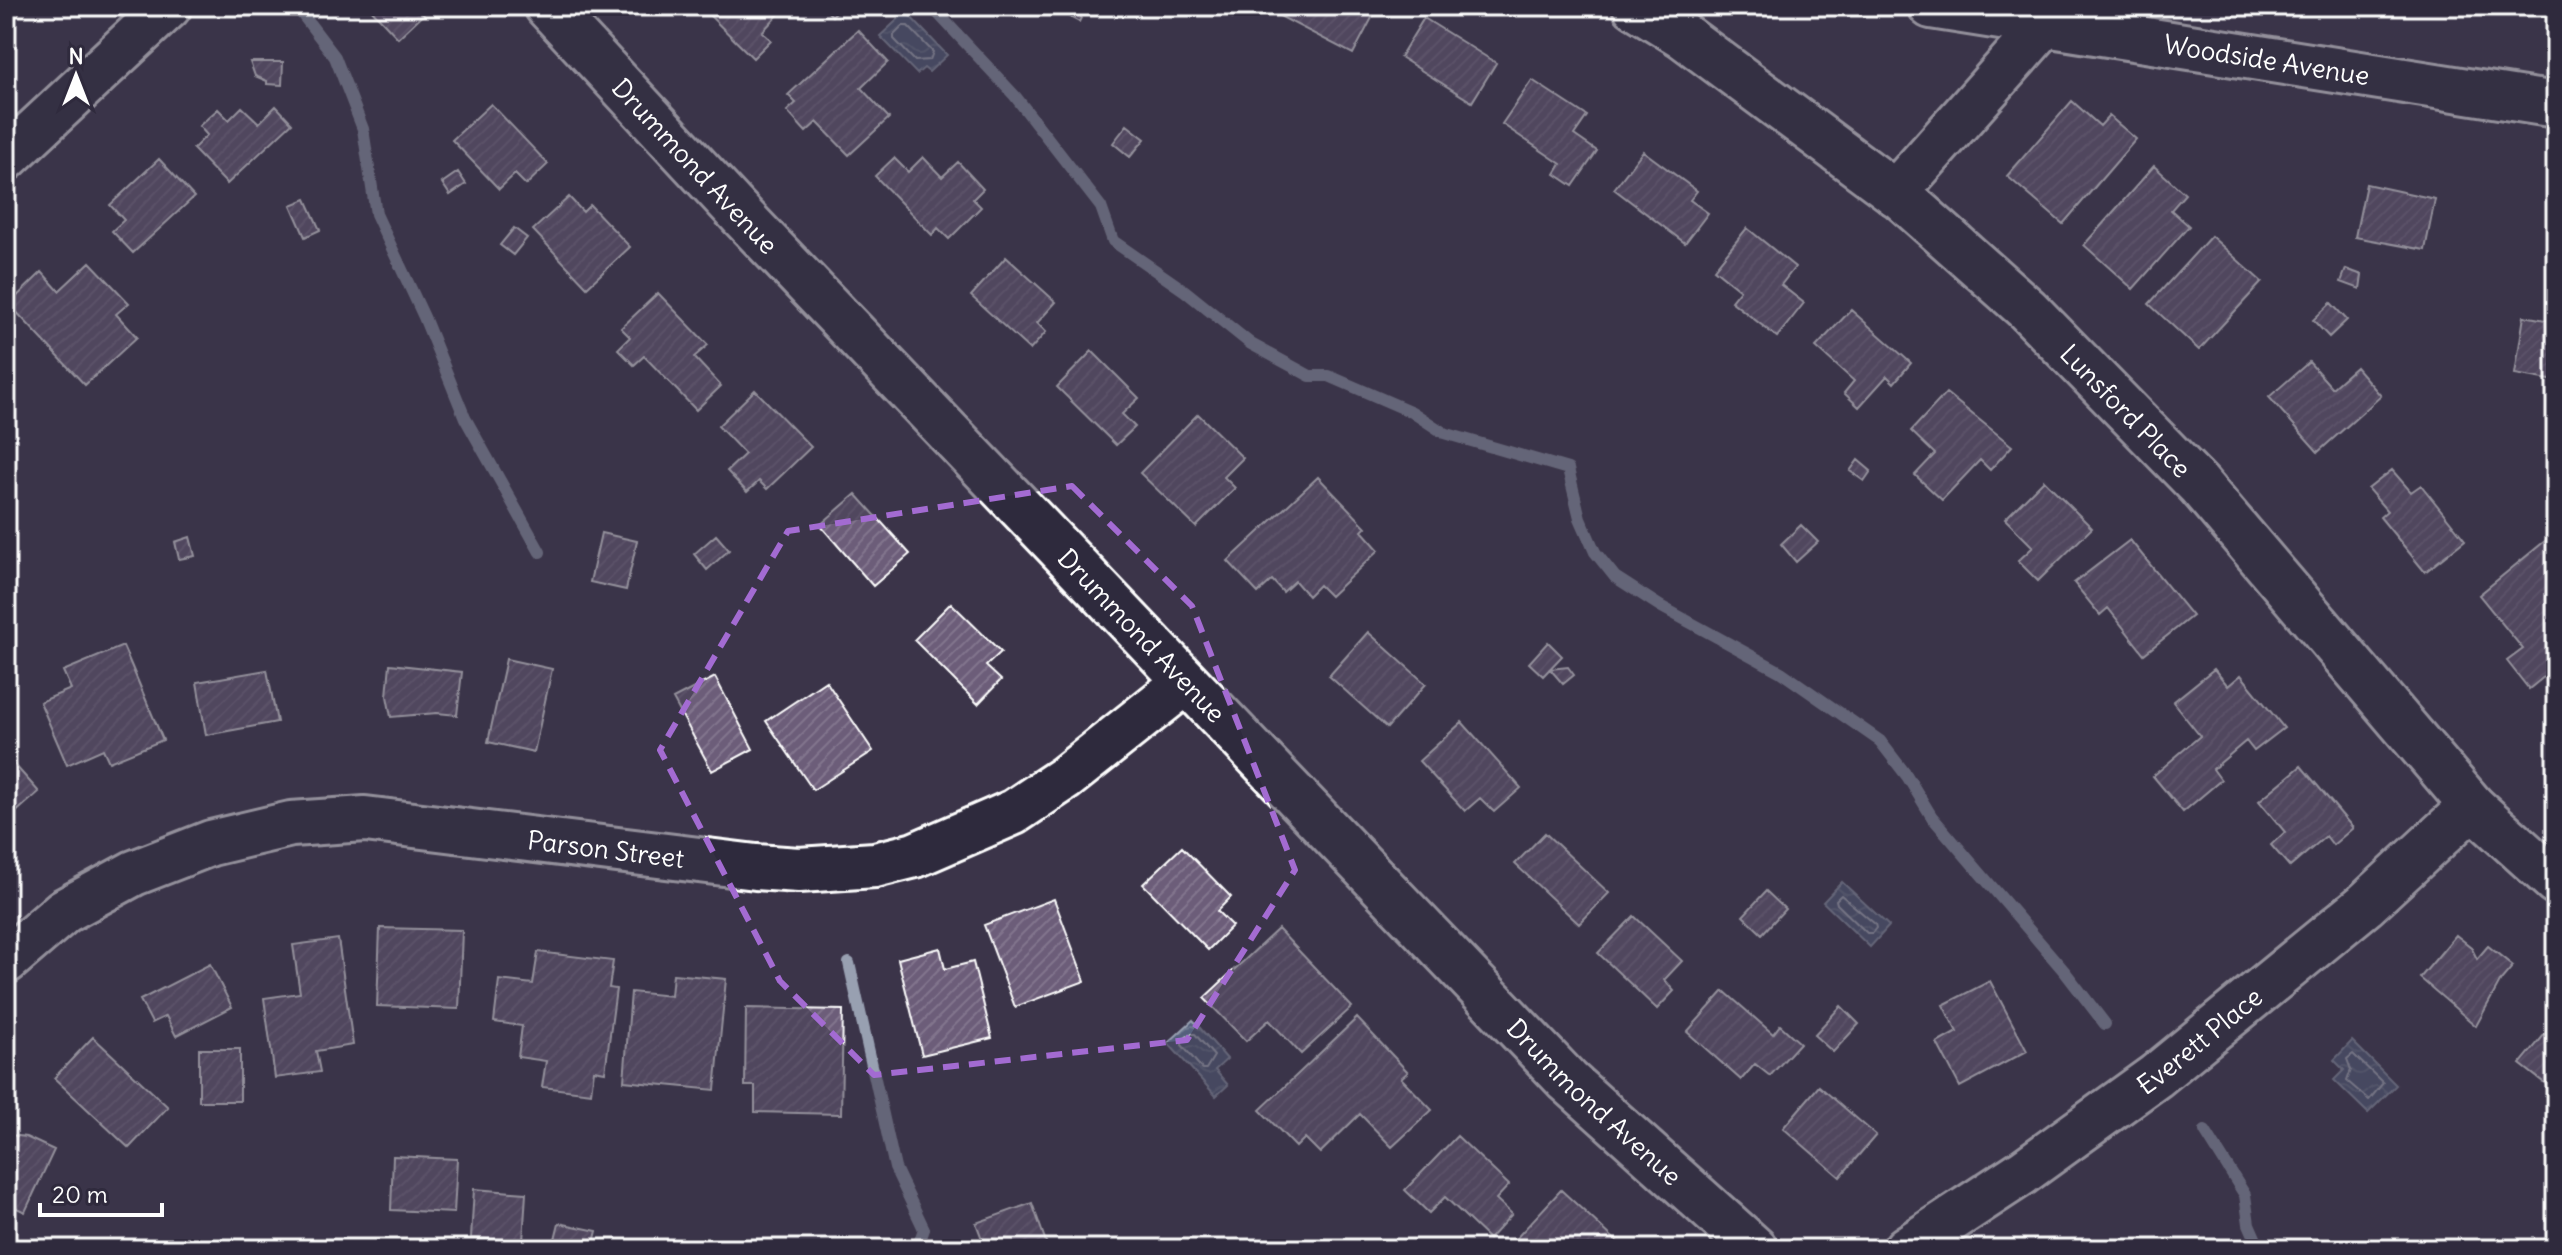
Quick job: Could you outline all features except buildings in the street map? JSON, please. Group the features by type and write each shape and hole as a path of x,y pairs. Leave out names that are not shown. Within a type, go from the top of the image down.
{"street":[{"path":"6,158 169,6"},
{"name":"Drummond Avenue","path":"547,6 750,225 1568,1081 1755,1249"},
{"name":"Lunsford Place","path":"1635,6 1682,35 1895,193 2027,309 2199,485 2472,806 2556,882"},
{"name":"Woodside Avenue","path":"1931,6 2556,105"},
{"path":"1895,193 2045,24"},
{"name":"Parson Street","path":"6,961 64,911 134,873 211,843 291,824 365,819 756,867 799,870 875,865 915,855 1014,812 1065,778 1186,682"},
{"name":"Everett Place","path":"1906,1249 2023,1172 2156,1076 2365,905 2472,806"}],"highlighted area":[{"path":"1072,486 1192,606 1295,870 1187,1040 874,1075 780,981 660,750 788,531"}],"water":[{"path":"906,12 947,55 929,72 924,68 917,74 880,36"},
{"path":"1842,882 1889,926 1870,947 1823,902"},
{"path":"1193,1020 1227,1059 1215,1070 1228,1085 1216,1096 1168,1043"},
{"path":"2352,1041 2396,1085 2368,1113 2334,1080 2344,1070 2334,1060"}],"waterway":[{"path":"296,6 335,57 363,129 376,214 424,317 465,418 540,552"},
{"path":"931,6 1015,96 1101,207 1113,241 1185,291 1251,344 1310,376 1329,376 1412,412 1444,433 1568,469 1580,518 1595,552 1615,577 1660,606 1781,672 1880,741 1907,776 1932,817 2065,972 2105,1024"},
{"path":"849,963 895,1168 924,1229 917,1249"},
{"path":"2205,1131 2245,1195 2249,1224 2260,1249"}]}
